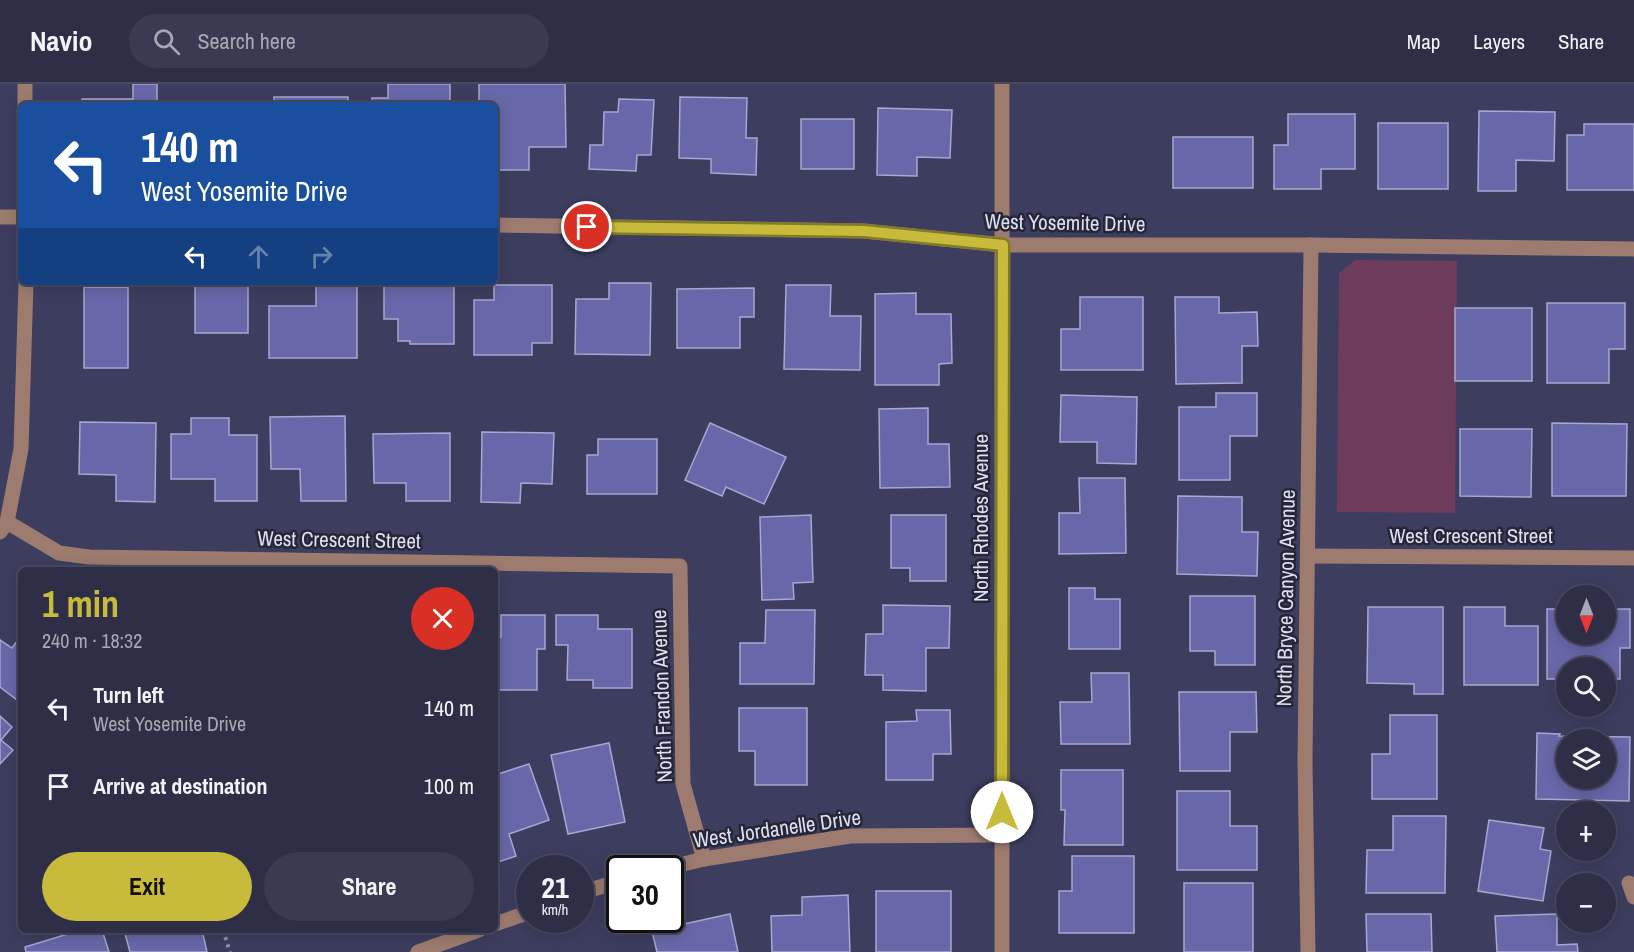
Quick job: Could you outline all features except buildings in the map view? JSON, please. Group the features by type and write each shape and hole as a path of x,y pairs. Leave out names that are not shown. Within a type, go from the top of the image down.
{"street":[{"path":"25,84 26,102"},
{"name":"North Rhodes Avenue","path":"1002,84 1002,952"},
{"path":"0,217 18,217"},
{"name":"West Yosemite Drive","path":"498,225 864,231 1003,245 1311,245 1634,249"},
{"name":"North Bryce Canyon Avenue","path":"1308,952 1305,761 1311,245"},
{"path":"3,527 21,448 26,285"},
{"name":"West Crescent Street","path":"3,527 59,553 89,557 680,566"},
{"name":"West Crescent Street","path":"1308,556 1634,558"},
{"name":"North Frandon Avenue","path":"680,566 683,784 704,859"},
{"name":"West Jordanelle Drive","path":"684,864 850,836 1002,836"},
{"path":"498,923 516,917"},
{"path":"418,952 471,933"}],"path":[{"path":"224,933 230,952"}],"shaded area":[{"path":"1355,260 1457,261 1455,513 1337,512 1339,273"}],"route":[{"path":"587,227 864,231 1003,245 1002,812"}]}
